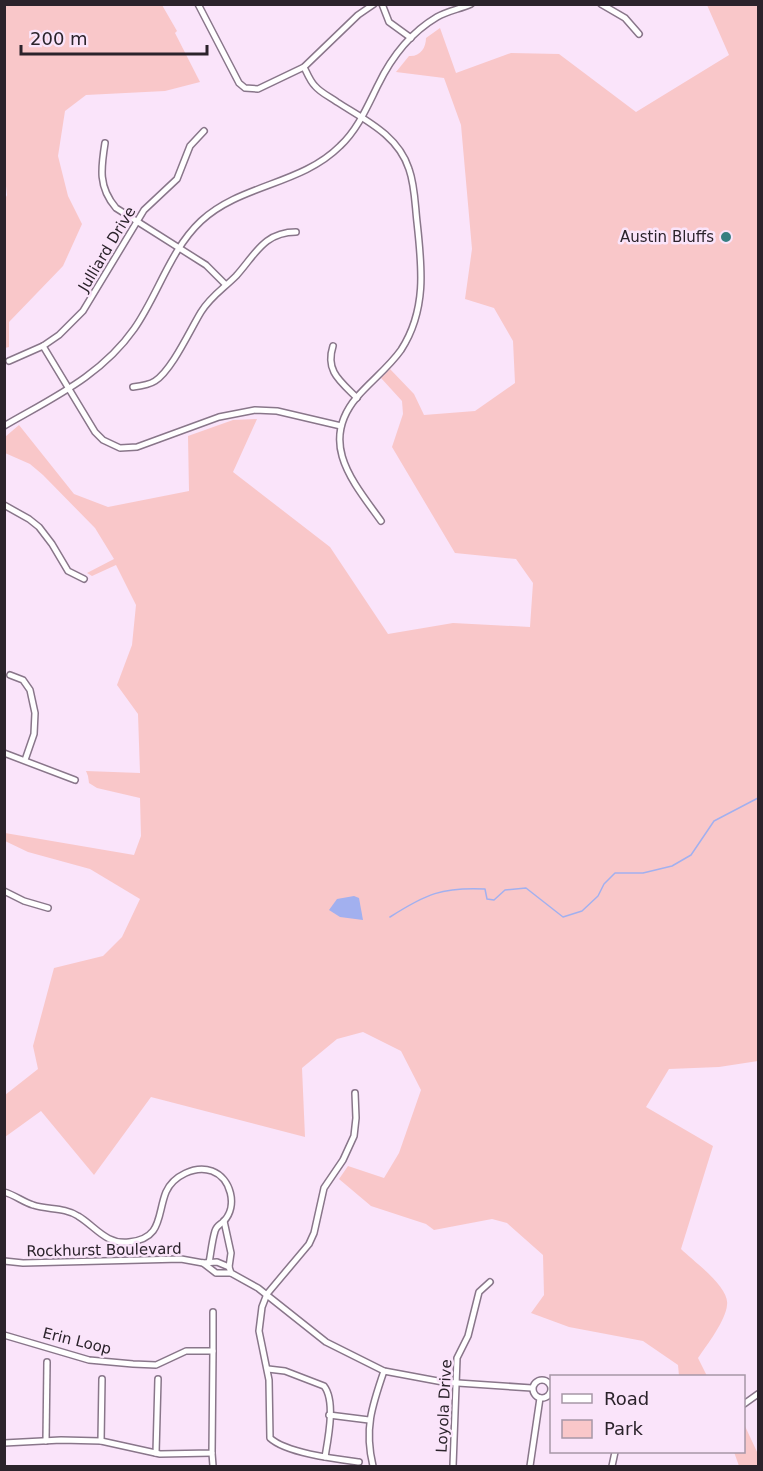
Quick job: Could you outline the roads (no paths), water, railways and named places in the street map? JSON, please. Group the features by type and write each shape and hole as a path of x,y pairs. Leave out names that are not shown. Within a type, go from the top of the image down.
{"street":[{"path":"198,4 239,83 251,89 266,86 304,67 357,15 374,4"},
{"path":"381,4 389,22 411,38"},
{"path":"4,426 69,390 108,360 133,330 179,249 200,222 238,197 299,174 320,163 348,138 362,118 389,65 402,46 437,17 471,4"},
{"path":"601,4 625,18 639,34"},
{"path":"304,67 316,87 388,136 404,156 414,189 422,283 416,317 399,352 348,409 341,426 340,445 344,467 381,521"},
{"name":"Julliard Drive","path":"9,361 43,346 72,323 90,302 107,268 136,221 149,204 177,179 190,146 204,131"},
{"path":"105,142 101,177 105,193 116,208 206,265 225,284"},
{"path":"134,387 148,384 163,374 202,310 268,240 283,232 296,232"},
{"path":"43,346 95,432 103,440 120,448 137,447 219,417 255,410 277,411 341,426"},
{"path":"333,346 329,359 331,367 357,398"},
{"path":"4,505 21,513 39,527 68,571 84,579"},
{"path":"10,675 23,680 30,690 35,713 34,734 25,760"},
{"path":"4,753 75,780"},
{"path":"4,891 24,901 48,908"},
{"path":"355,1093 354,1136 343,1161 324,1188 314,1233 309,1244 267,1294 262,1307 259,1331 268,1369 270,1438 281,1446 325,1457 358,1462"},
{"path":"4,1192 35,1206 72,1213 105,1237 128,1242 145,1236 155,1227 162,1214 166,1193 174,1181 189,1172 206,1170 220,1176 230,1192 231,1205 224,1221 215,1231 206,1263"},
{"path":"224,1221 231,1253 230,1270"},
{"name":"Rockhurst Boulevard","path":"4,1261 23,1263 181,1259 221,1263 267,1294 326,1342 384,1371 456,1383 532,1388 535,1383 543,1380 550,1385"},
{"name":"Rockhurst Boulevard","path":"206,1263 216,1273 230,1270"},
{"name":"Loyola Drive","path":"453,1467 459,1353 468,1336 479,1292 490,1282"},
{"path":"213,1312 213,1467"},
{"name":"Erin Loop","path":"4,1335 89,1360 133,1364 156,1365 186,1351 213,1351"},
{"path":"46,1441 47,1362"},
{"path":"268,1369 285,1371 324,1386 330,1397 325,1457"},
{"path":"373,1467 368,1441 369,1420 384,1371"},
{"path":"101,1441 102,1379"},
{"path":"156,1453 158,1379"},
{"path":"530,1467 540,1398 535,1396 532,1388"},
{"name":"Rockhurst Boulevard","path":"540,1398 548,1396 550,1393"},
{"path":"745,1403 759,1394"},
{"path":"329,1415 369,1420"},
{"path":"4,1443 101,1441 156,1453 212,1454"}],"water":[{"path":"354,896 359,898 363,920 340,917 329,910 337,899"}],"waterway":[{"path":"390,917 425,898 457,889 485,889 487,899 494,900 505,890 526,888 563,917 582,911 598,896 604,884 615,873 643,873 672,866 691,855 714,821 758,798"}],"place":[{"name":"Austin Bluffs","path":"726,237"}]}
